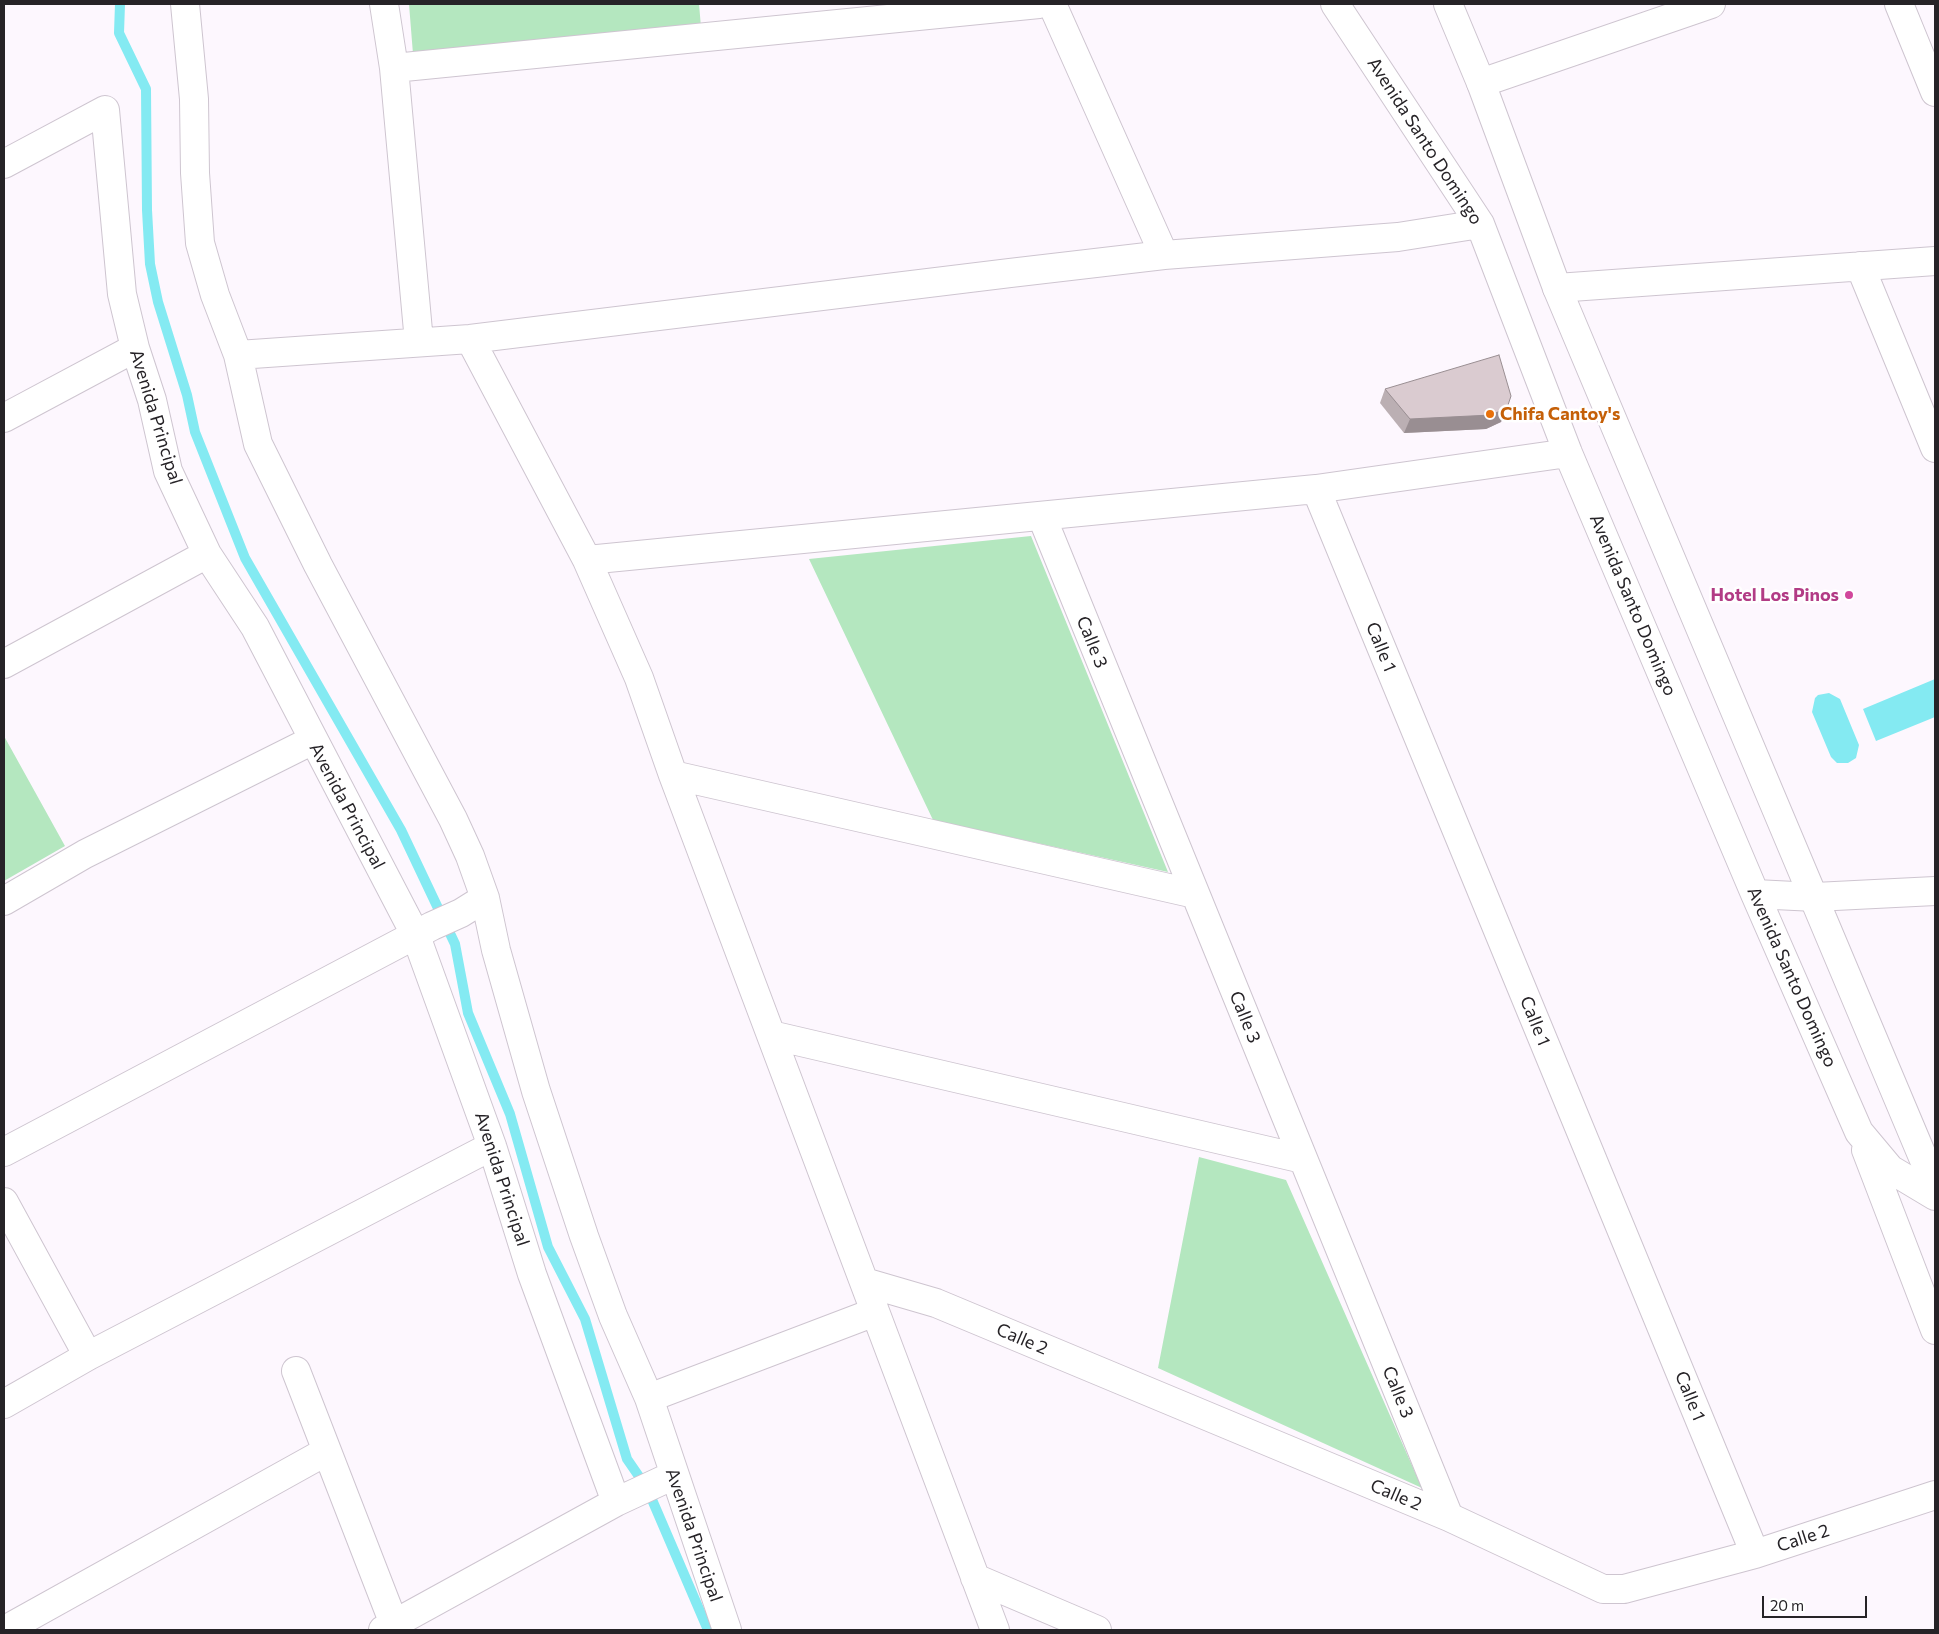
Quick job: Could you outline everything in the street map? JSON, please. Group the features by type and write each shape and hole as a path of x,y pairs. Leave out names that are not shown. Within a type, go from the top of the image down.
{"street":[{"name":"Avenida Principal","path":"185,4 194,99 195,173 200,243 215,295 238,355 258,444 318,565 453,819 485,898 496,950 536,1091 613,1316 649,1398 727,1630"},
{"path":"384,4 394,68 419,342"},
{"path":"394,68 1039,4"},
{"path":"1052,4 1164,255"},
{"name":"Avenida Santo Domingo","path":"1335,4 1480,224 1568,453 1755,894 1859,1132 1890,1169 1935,1196"},
{"path":"1448,4 1481,84 1557,288 1935,1186"},
{"path":"1481,84 1711,4"},
{"path":"1899,4 1935,92"},
{"name":"Avenida Principal","path":"4,164 105,110 122,294 135,348 152,400 168,470 207,554 255,627 313,740 424,931 532,1274 616,1502"},
{"path":"238,355 470,339 1164,255 1398,237 1480,224"},
{"path":"1557,288 1935,261"},
{"path":"1860,266 1935,448"},
{"path":"470,339 587,560 639,678 673,775 995,1630"},
{"path":"4,418 135,348"},
{"path":"587,560 1316,489 1568,453"},
{"name":"Calle 1","path":"1316,489 1755,1554"},
{"name":"Calle 3","path":"1042,517 1449,1517"},
{"path":"4,664 207,554"},
{"path":"4,900 85,854 313,740"},
{"path":"673,775 1195,894"},
{"path":"1755,894 1814,897 1935,891"},
{"path":"4,1152 461,913 485,898"},
{"path":"771,1035 1303,1159"},
{"path":"1859,1132 1935,1330"},
{"path":"4,1404 88,1356 492,1146"},
{"path":"4,1202 88,1356"},
{"name":"Calle 2","path":"864,1282 936,1302 1449,1517 1603,1589 1624,1589 1755,1554 1935,1495"},
{"path":"649,1398 875,1312"},
{"path":"296,1371 327,1451 388,1627 616,1502 674,1475"},
{"path":"4,1630 327,1451"},
{"path":"975,1578 1097,1630"}],"green space":[{"path":"409,4 699,4 701,27 413,54"},
{"path":"1031,536 1168,872 933,820 809,559"},
{"path":"4,736 65,846 4,881"},
{"path":"1199,1157 1286,1180 1422,1488 1158,1368"}],"water":[{"path":"1935,679 1935,717 1876,741 1863,709"},
{"path":"1829,693 1840,699 1859,745 1856,758 1848,763 1837,763 1831,757 1812,712 1815,698 1818,695"}],"building":[{"path":"1499,355 1511,396 1507,408 1491,415 1410,419 1385,389"}],"waterway":[{"path":"120,4 119,33 146,89 147,210 150,264 158,302 187,395 195,432 245,558 401,830 455,944 468,1013 510,1114 548,1247 585,1319 627,1459 647,1488 708,1630"}],"place":[{"name":"Chifa Cantoy's","path":"1490,414"},
{"name":"Hotel Los Pinos","path":"1849,595"}]}
